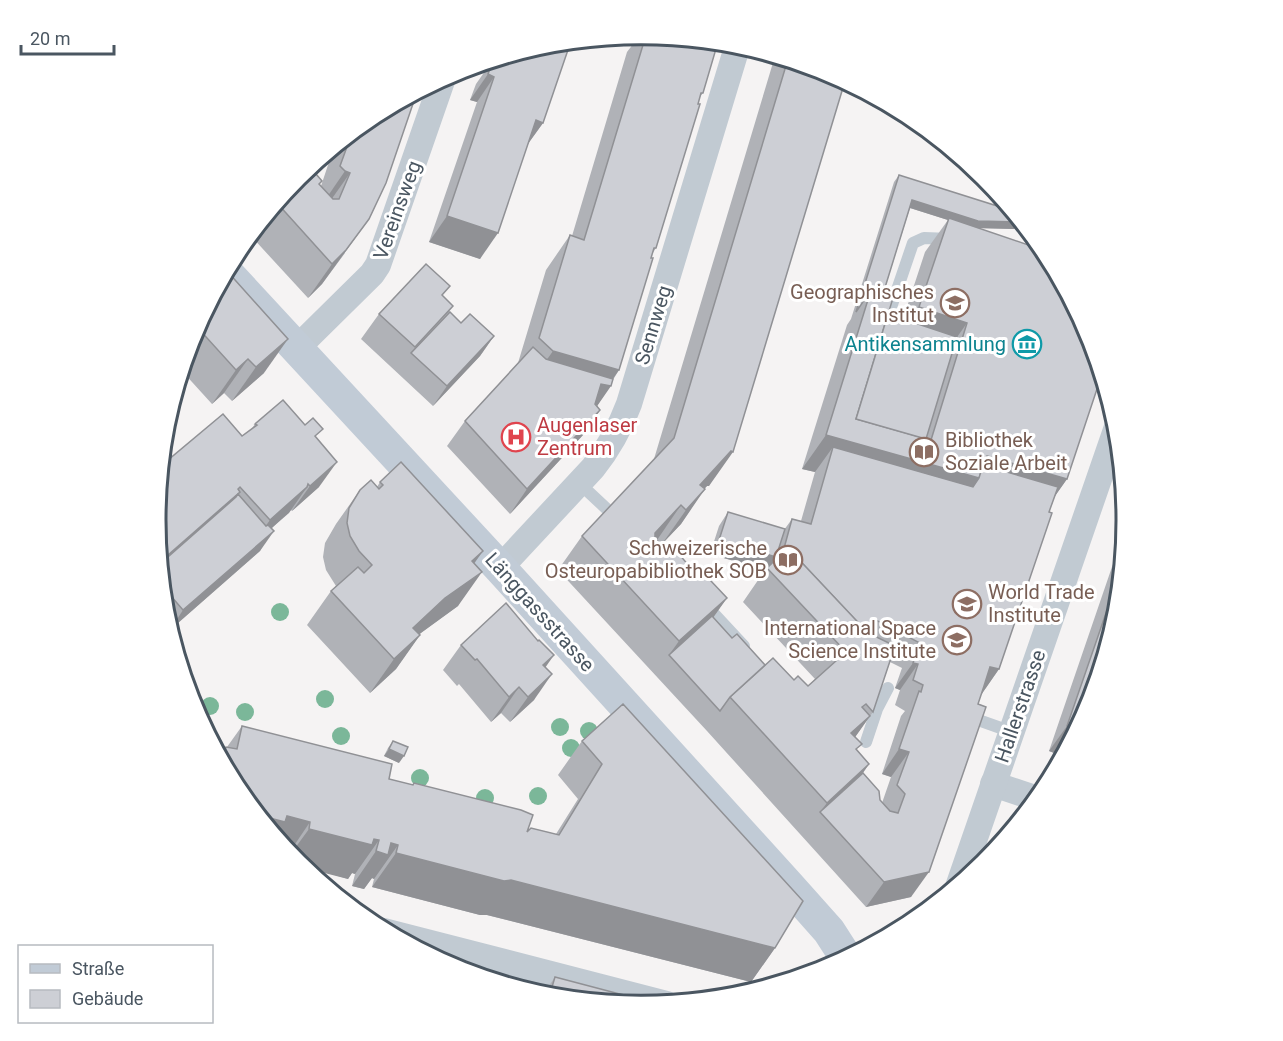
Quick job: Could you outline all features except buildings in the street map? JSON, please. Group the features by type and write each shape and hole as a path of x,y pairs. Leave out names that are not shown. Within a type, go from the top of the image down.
{"main road":[{"name":"Länggassstrasse","path":"232,279 500,568 789,886 829,931 842,951"}],"street":[{"name":"Sennweg","path":"500,568 579,483 612,441 629,404 735,54"},
{"name":"Vereinsweg","path":"297,348 372,274 378,265 439,91"},
{"name":"Hallerstrasse","path":"963,870 1111,446"},
{"path":"993,784 1029,796"},
{"path":"418,940 635,996"}],"lane":[{"path":"881,336 913,243 929,237 968,240"},
{"path":"579,483 611,513"},
{"path":"699,597 756,658"},
{"path":"866,742 888,688"},
{"path":"966,716 1012,732"}],"place":[{"name":"Geographisches Institut","path":"955,303"},
{"name":"Antikensammlung","path":"1027,344"},
{"name":"Augenlaser Zentrum","path":"516,437"},
{"name":"Bibliothek Soziale Arbeit","path":"924,452"},
{"name":"Schweizerische Osteuropabibliothek SOB","path":"788,560"},
{"name":"World Trade Institute","path":"967,604"},
{"name":"International Space Science Institute","path":"957,640"}]}
